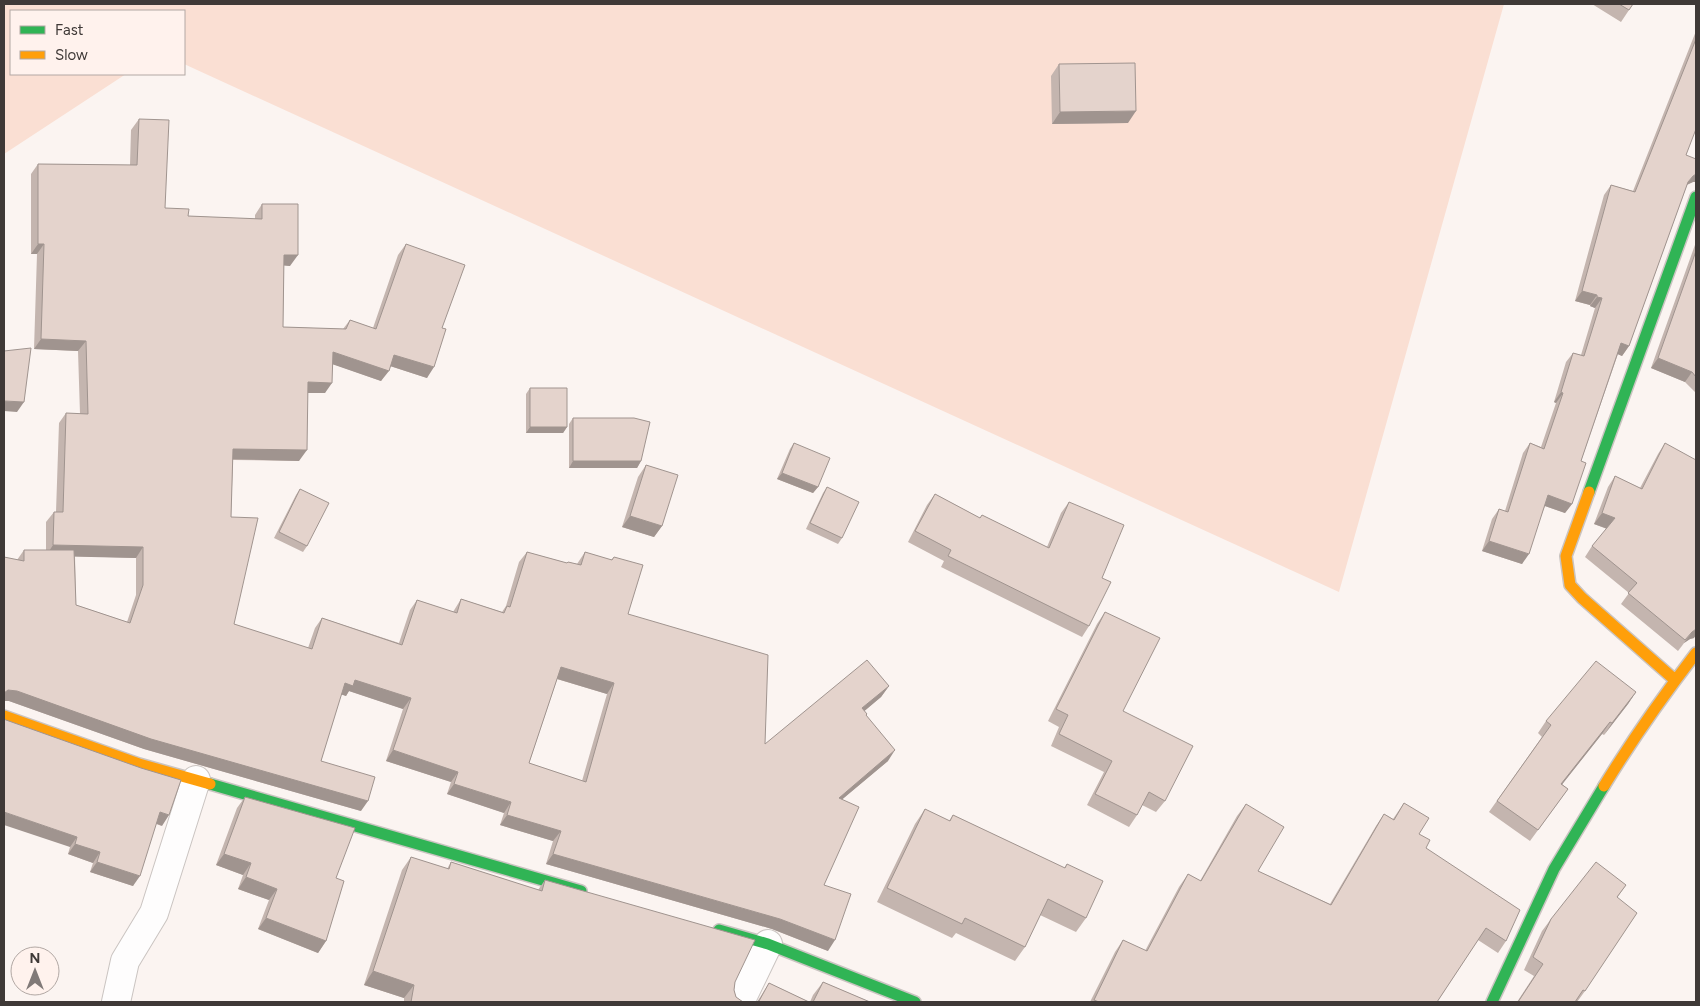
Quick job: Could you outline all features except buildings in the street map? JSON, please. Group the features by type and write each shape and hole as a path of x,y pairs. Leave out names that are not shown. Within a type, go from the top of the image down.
{"street":[{"path":"1675,680 1582,598 1570,585 1566,556 1696,197"},
{"path":"1492,1002 1554,869 1619,761 1696,653"},
{"path":"4,716 139,764 596,895"},
{"path":"116,1002 125,961 154,913 196,780"},
{"path":"711,928 768,944 915,1002"},
{"path":"740,1002 768,944"}],"shaded area":[{"path":"4,4 1504,4 1339,592 185,64 185,10 10,10 10,75 124,75 4,154"}],"traffic: fast":[{"path":"1589,492 1696,197"},
{"path":"210,784 581,891"},
{"path":"1492,1002 1554,869 1604,786"},
{"path":"719,930 768,944 915,1002"}],"traffic: slow":[{"path":"1589,492 1566,556 1570,585 1582,598 1675,680"},
{"path":"1604,786 1648,718 1696,653"},
{"path":"4,716 139,764 210,784"}]}
